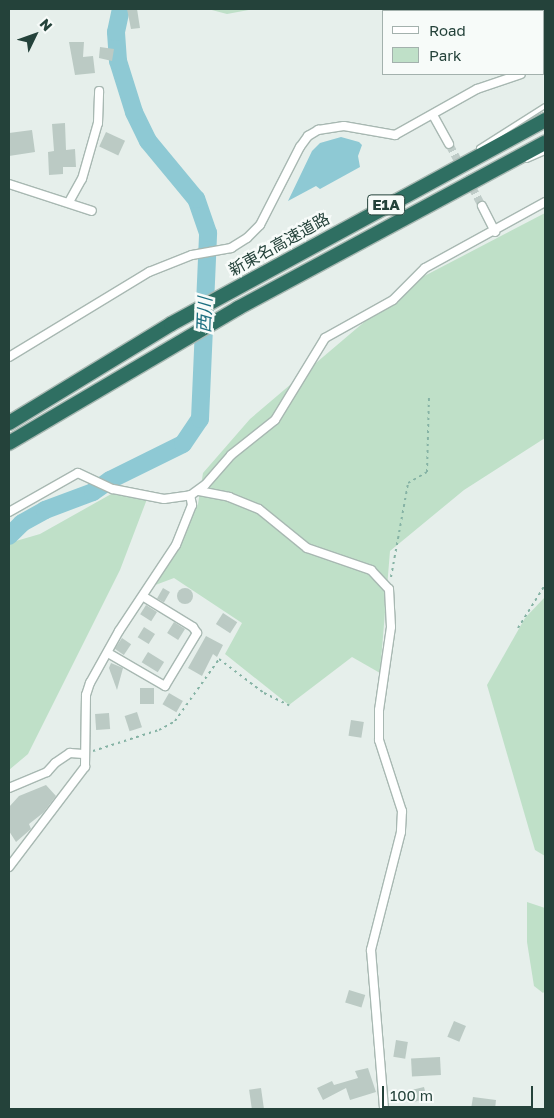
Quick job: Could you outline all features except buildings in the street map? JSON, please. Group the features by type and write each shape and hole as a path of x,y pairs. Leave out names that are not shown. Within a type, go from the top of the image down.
{"highway":[{"name":"新東名高速道路","path":"9,423 171,324 427,182 545,120"},
{"name":"E1A","path":"9,443 238,308 545,143"}],"street":[{"path":"9,358 149,272 192,255 231,248 260,225 308,136 331,126 395,135 477,89 518,75"},
{"path":"69,202 82,179 98,123 99,91"},
{"path":"433,115 449,144"},
{"path":"9,184 92,211"},
{"path":"9,512 73,473 84,473 113,490 164,499 190,495 199,491 225,461 275,420 325,338 393,300 425,268 495,232 545,202"},
{"path":"482,206 495,232"},
{"path":"199,491 230,497 259,509 307,548 371,570 389,589 391,627 379,710 379,740 402,811 401,832 371,950 384,1109"},
{"path":"10,861 85,767 86,695 118,631 144,597 176,545 192,505 190,495"},
{"path":"108,653 165,686 197,633 193,627 144,597"},
{"path":"9,788 47,772 55,763 70,754 84,754"}],"lane":[{"path":"427,182 545,106"},
{"path":"458,189 545,152"}],"path":[{"path":"389,589 408,482 427,472 429,398"},
{"path":"518,628 545,585"},
{"path":"84,754 160,730 174,721 219,659 264,692 289,705"}],"green space":[{"path":"208,9 254,9 227,14"},
{"path":"545,213 545,438 464,490 390,551 380,673 352,657 289,705 225,654 242,623 174,578 150,587 198,504 203,473 250,419 409,284"},
{"path":"113,493 147,499 120,570 28,754 9,770 9,543 40,534"},
{"path":"545,597 545,856 535,850 487,685 525,618"},
{"path":"527,902 545,908 545,991 543,993 534,986 527,942"}],"water":[{"path":"341,137 359,142 362,145 358,156 360,167 320,189 316,186 288,201 312,151 320,143"}],"waterway":[{"name":"西川","path":"9,536 22,523 45,510 93,492 110,480 183,444 200,419 208,233 196,199 148,141 134,112 118,61 116,32 121,9"}],"tunnel":[{"path":"449,144 482,206"}]}
